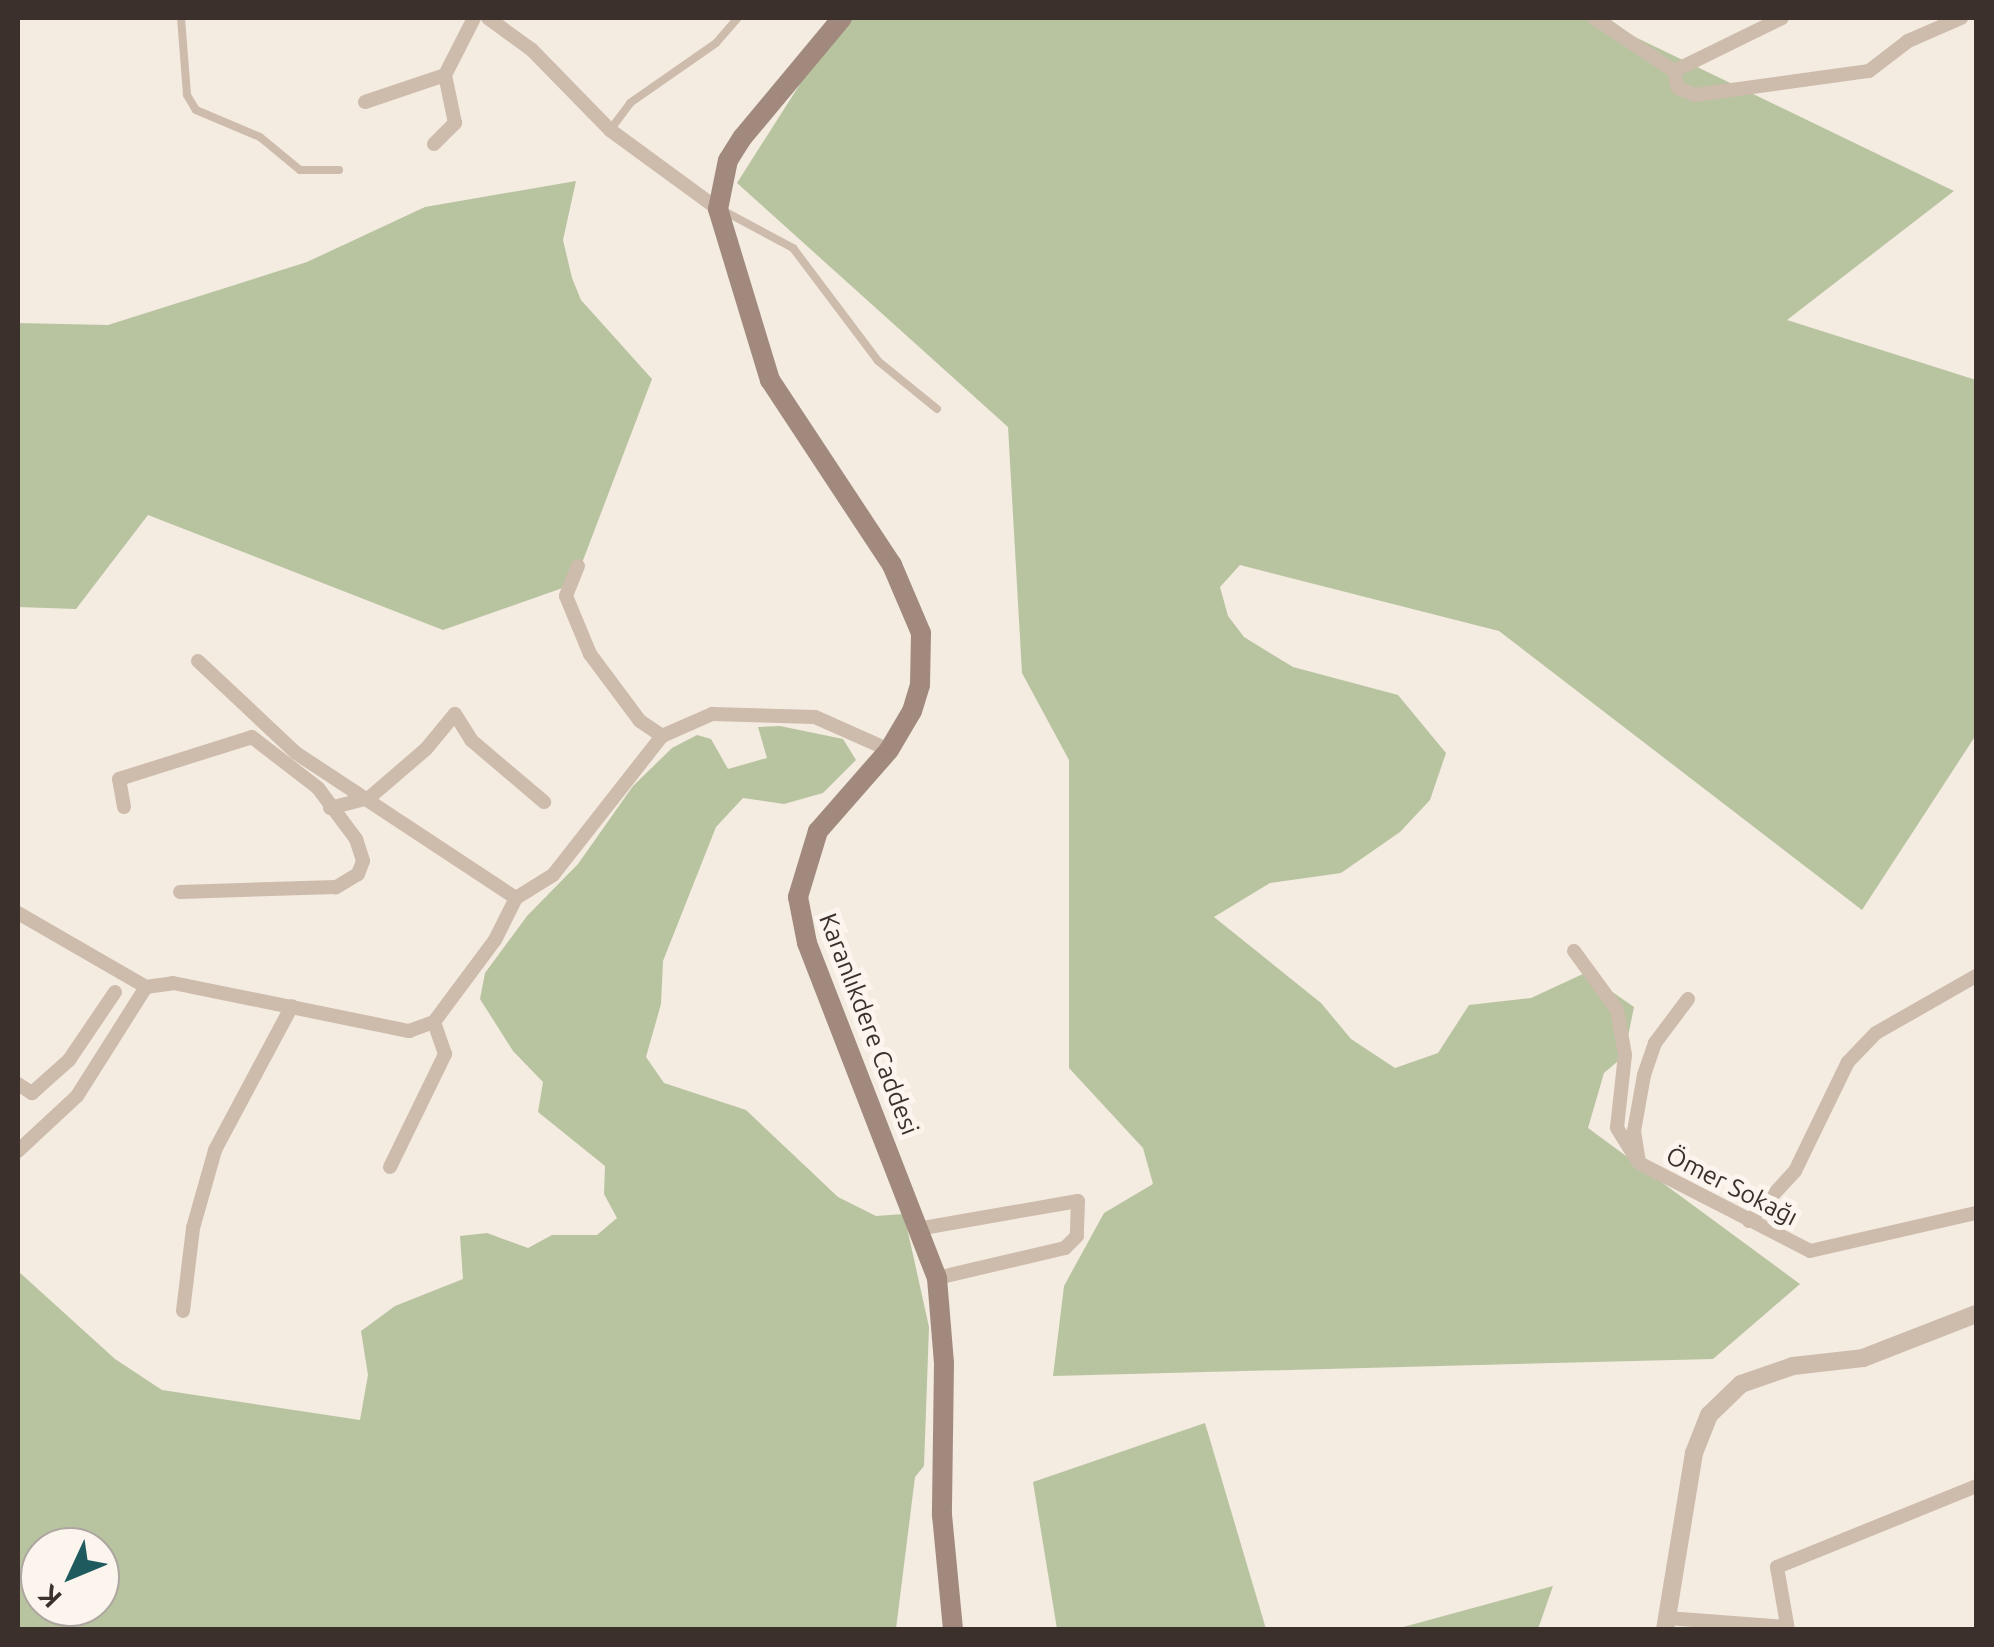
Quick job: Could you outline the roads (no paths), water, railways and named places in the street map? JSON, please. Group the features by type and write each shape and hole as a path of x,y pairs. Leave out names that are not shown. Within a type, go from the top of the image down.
{"main road":[{"name":"Karanlıkdere Caddesi","path":"842,18 742,138 728,160 718,208 770,380 912,600 921,633 920,685 888,750 818,831 798,897 807,943 923,1228 937,1278 944,1350 942,1515 953,1630"}],"street":[{"path":"434,144 455,123 445,75 474,18"},
{"path":"488,18 532,50 610,130 718,208"},
{"path":"1594,18 1674,72 1678,88 1694,95 1869,71 1908,41 1961,18"},
{"path":"1674,72 1782,18"},
{"path":"365,102 445,75"},
{"path":"578,566 566,596 590,654 640,721 662,736"},
{"path":"198,661 296,753 516,898"},
{"path":"330,808 368,798 426,750 455,714 472,740 544,802"},
{"path":"18,913 146,986 173,983 409,1032 434,1022 495,940 516,898 553,875 662,736 712,714 815,717 888,750"},
{"path":"124,807 119,779 252,737 318,788 356,839 362,861 358,874 336,887 180,892"},
{"path":"1574,951 1617,1010 1625,1055 1616,1128 1639,1163"},
{"path":"1749,1221 1795,1171 1848,1062 1876,1033 1976,976"},
{"path":"18,1152 77,1096 146,986"},
{"path":"18,1084 32,1093 69,1060 115,992"},
{"name":"Ömer Sokağı","path":"1688,999 1655,1044 1644,1076 1634,1131 1639,1163 1810,1251 1976,1213"},
{"path":"183,1311 193,1228 216,1150 292,1006"},
{"path":"390,1167 445,1054 434,1022"},
{"path":"923,1228 1078,1201 1078,1236 1065,1248 937,1278"},
{"path":"1976,1314 1862,1358 1793,1366 1741,1384 1709,1415 1694,1453 1666,1624 1788,1628 1778,1567 1976,1486"}],"lane":[{"path":"180,18 186,96 196,110 260,138 300,170 339,170"},
{"path":"610,130 630,103 716,43 738,18"},
{"path":"718,208 792,248 878,361 937,409"}]}
